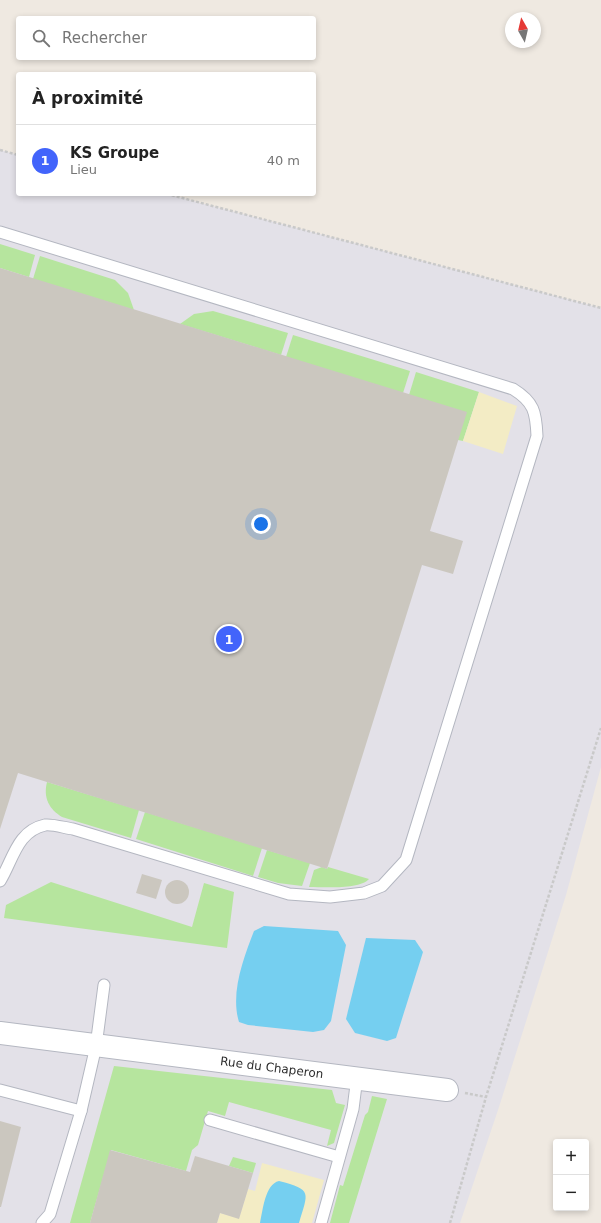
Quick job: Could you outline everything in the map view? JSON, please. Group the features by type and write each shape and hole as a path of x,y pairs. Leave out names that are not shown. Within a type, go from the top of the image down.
{"street":[{"name":"Rue du Chaperon","path":"0,1033 357,1077 447,1090"}],"lane":[{"path":"0,232 513,389 524,396 532,404 536,417 537,436 406,860 382,886 364,894 330,897 289,894 73,829 46,825 33,830 20,841 0,880"},
{"path":"42,1223 50,1214 81,1111 96,1046 104,985"},
{"path":"321,1223 353,1109 357,1077"},
{"path":"0,1090 81,1111"},
{"path":"210,1120 339,1157"}],"path":[{"path":"0,150 16,154"},
{"path":"175,196 601,308"},
{"path":"450,1223 486,1097 601,728"}],"shaded area":[{"path":"0,150 16,154 16,196 175,196 601,308 601,767 566,895 499,1107 460,1223 0,1223"}],"green space":[{"path":"0,244 35,255 29,277 0,268"},
{"path":"40,256 115,280 128,293 134,310 33,279"},
{"path":"213,311 288,333 281,355 180,324 194,314"},
{"path":"293,335 410,371 403,393 286,357"},
{"path":"416,372 479,392 463,441 458,440 409,395"},
{"path":"47,782 139,810 131,838 62,817 57,814 50,807 48,802 46,793"},
{"path":"145,812 262,848 253,876 136,839"},
{"path":"267,850 310,863 302,886 278,883 258,877"},
{"path":"322,867 327,869 328,867 369,879 358,885 309,887 314,870"},
{"path":"51,882 192,927 204,883 234,892 227,948 4,918 6,905"},
{"path":"114,1066 332,1090 336,1103 345,1105 334,1143 327,1146 331,1130 229,1102 225,1116 208,1111 198,1145 192,1150 186,1171 111,1150 90,1223 70,1223"},
{"path":"372,1096 387,1099 349,1223 330,1223 340,1185 343,1186"},
{"path":"233,1157 256,1163 253,1173 229,1166"}],"sand":[{"path":"479,392 517,406 503,454 463,441"},
{"path":"262,1163 324,1180 312,1223 217,1223 220,1213 239,1218 248,1189 255,1191"}],"water":[{"path":"264,926 338,931 346,945 331,1021 324,1030 313,1032 248,1025 239,1022 236,999 239,975 254,931"},
{"path":"366,938 415,940 423,952 396,1038 387,1041 355,1033 346,1019"},
{"path":"279,1181 298,1187 303,1190 305,1194 306,1198 299,1223 260,1223 265,1198 274,1183"}],"building":[{"path":"0,268 467,412 430,531 463,541 453,574 422,565 327,869 18,773 0,829"},
{"path":"142,874 162,880 156,899 136,893"},
{"path":"177,880 186,883 189,892 186,901 177,904 168,901 165,892 168,883"},
{"path":"0,1121 21,1127 1,1207 0,1207"},
{"path":"110,1150 190,1172 195,1156 253,1173 239,1219 220,1213 217,1223 90,1223"}],"place":[{"name":"KS Groupe","path":"229,639"}]}
